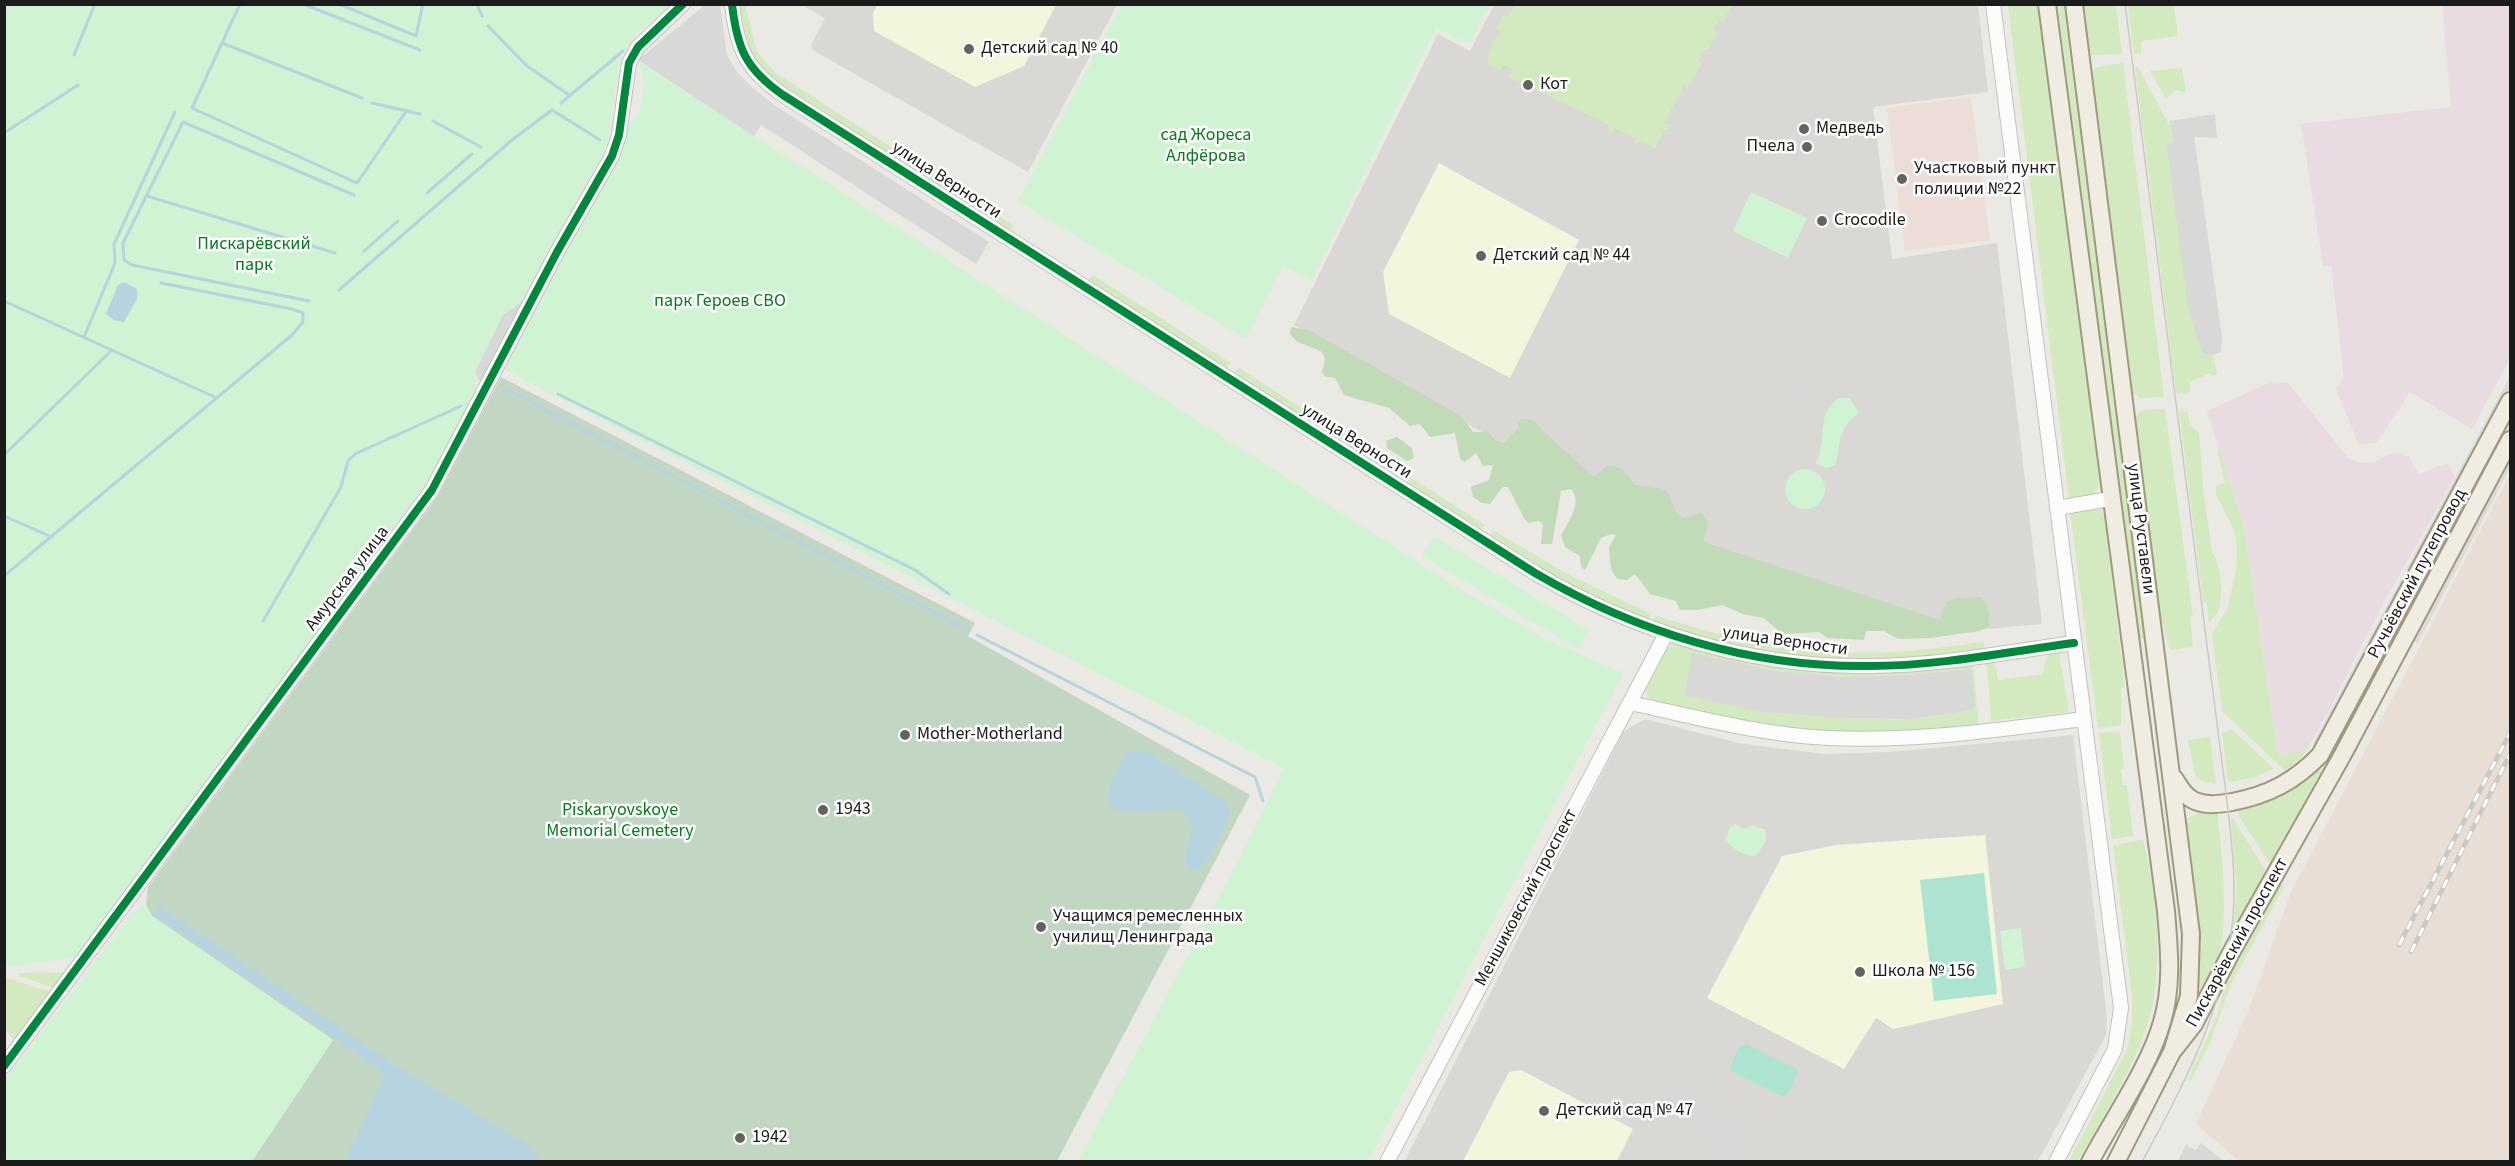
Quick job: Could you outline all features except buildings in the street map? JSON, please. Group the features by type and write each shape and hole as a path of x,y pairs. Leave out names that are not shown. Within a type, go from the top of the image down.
{"main road":[{"name":"улица Руставели","path":"2047,4 2110,499 2166,911 2170,962 2168,994 2162,1022"},
{"name":"улица Руставели","path":"2074,4 2189,912 2192,964 2189,996 2172,1052"},
{"name":"Ручьёвский путепровод","path":"2171,775 2182,791 2196,802 2208,805 2268,794 2309,766 2325,748 2511,401"},
{"name":"Ручьёвский путепровод","path":"2342,756 2511,440"},
{"name":"Пискарёвский проспект","path":"2116,1161 2172,1052 2194,1024 2233,949 2342,756"},
{"name":"Пискарёвский проспект","path":"2090,1161 2149,1054 2162,1022"}],"street":[{"name":"Амурская улица","path":"4,1066 432,490 556,252 612,156 619,135 629,63 643,41 683,4"},
{"name":"улица Верности","path":"732,4 744,57 754,72 783,95 1535,573 1592,604 1665,634 1750,655 1843,666 1937,661 2074,643"},
{"path":"1993,4 2121,1008 2115,1049 2056,1161"},
{"path":"2057,508 2110,499"},
{"name":"Меншиковский проспект","path":"1388,1161 1665,634"},
{"path":"1630,703 1754,731 1827,738 1893,739 2084,719"}],"shaded area":[{"name":"Детский сад № 40","path":"877,4 1056,5 1024,66 975,87 874,31 873,14"},
{"path":"705,5 720,5 727,55 737,72 752,87 774,105 989,242 976,264 761,125 754,136 638,60"},
{"path":"801,5 1117,5 1028,172 814,51 811,45 825,18"},
{"path":"1494,5 1978,5 1988,92 1873,107 1892,259 1997,243 2042,624 1988,629 1932,625 1701,547 1503,444 1294,325 1438,34 1470,51"},
{"path":"2442,5 2510,5 2510,359 2472,429 2410,392 2376,443 2359,445 2336,389 2344,378 2331,266 2323,266 2301,124 2451,107"},
{"path":"1971,97 1990,240 1905,251 1887,108"},
{"path":"2215,114 2217,138 2194,137 2222,336 2221,352 2213,355 2202,353 2188,309 2167,147 2174,140 2169,121"},
{"name":"Детский сад № 44","path":"1439,163 1579,240 1510,378 1389,314 1383,272"},
{"path":"522,301 481,385 475,372 503,315"},
{"path":"1814,356 1820,359 1797,407 1791,404"},
{"path":"2270,382 2288,383 2349,459 2362,463 2374,462 2389,454 2400,453 2409,457 2419,474 2447,463 2455,477 2387,597 2318,731 2303,751 2278,756 2244,527 2207,411"},
{"path":"2510,474 2510,1161 2239,1161 2196,1124 2249,1009 2291,892"},
{"path":"1692,653 1776,671 1841,677 1909,675 1971,669 1975,707 1968,711 1911,719 1841,718 1764,712 1684,696"},
{"path":"1645,719 1738,743 1824,754 1890,752 2073,735 2107,1018 2106,1035 2038,1161 1404,1162 1624,731"},
{"name":"Школа № 156","path":"1985,835 2003,1004 1893,1029 1876,1018 1844,1069 1707,998 1782,856 1836,845"},
{"name":"Детский сад № 47","path":"1521,1070 1633,1129 1617,1161 1463,1161 1509,1072"},
{"path":"1676,1095 1753,1135 1743,1154 1672,1116 1671,1105"},
{"path":"2201,1143 2224,1161 2178,1161 2186,1145 2196,1150"}],"green space":[{"name":"сад Жореса Алфёрова","path":"1122,4 1489,5 1469,44 1436,28 1311,281 1283,265 1246,339 1018,201"},
{"path":"1516,4 1732,5 1723,22 1719,20 1713,30 1718,33 1708,50 1704,49 1698,61 1701,64 1688,88 1684,86 1664,123 1670,126 1668,130 1665,129 1655,148 1640,141 1638,145 1634,143 1636,139 1614,128 1612,132 1608,130 1609,125 1509,77 1513,69 1504,65 1500,70 1488,64 1489,52 1501,31 1496,28 1504,14 1508,17"},
{"name":"Пискарёвский парк","path":"4,5 670,5 637,33 620,58 608,140 603,153 522,300 503,315 474,373 477,396 428,480 86,955 18,966 4,965"},
{"path":"739,5 745,5 757,52 776,73 1014,226 1010,231 773,79 751,54"},
{"path":"2008,5 2040,5 2100,486 2093,495 2069,499"},
{"path":"2058,5 2065,5 2144,638 2137,639"},
{"path":"2082,5 2116,5 2122,54 2091,55"},
{"path":"2128,5 2174,5 2178,36 2141,41 2141,53 2134,54"},
{"name":"парк Героев СВО","path":"638,61 1458,588 1545,639 1623,673 1368,1161 1078,1161 1236,866 1284,768 505,370 562,255 619,159 630,123 639,116 645,81"},
{"path":"2123,63 2164,397 2140,398 2131,392 2091,73 2097,67"},
{"path":"2135,67 2138,67 2172,130 2202,353 2213,355 2217,374 2213,376 2210,373 2190,382 2190,393 2176,392"},
{"path":"2182,68 2186,92 2175,90 2166,99 2150,71"},
{"path":"1751,192 1807,218 1788,258 1733,231"},
{"path":"1093,275 1231,363 1226,368 1088,280"},
{"path":"1291,327 1309,330 1461,416 1473,432 1488,432 1495,440 1504,443 1518,428 1518,422 1522,419 1533,420 1590,475 1595,476 1607,466 1617,467 1627,474 1635,485 1654,487 1668,492 1675,511 1683,518 1702,513 1707,521 1704,542 1940,620 1946,602 1956,598 1982,597 1989,611 1989,626 1980,631 1930,638 1898,639 1884,631 1866,631 1864,640 1828,638 1819,632 1782,634 1764,618 1743,614 1722,605 1697,610 1680,610 1676,601 1650,594 1635,574 1627,580 1617,579 1611,569 1609,548 1616,535 1611,534 1601,538 1585,570 1581,567 1580,556 1565,547 1561,535 1575,506 1571,489 1561,491 1552,544 1541,544 1543,524 1539,521 1529,523 1525,520 1508,487 1503,487 1490,504 1482,503 1473,497 1471,487 1489,480 1493,465 1483,466 1476,453 1464,462 1460,458 1455,433 1430,437 1420,424 1410,426 1389,408 1344,395 1335,378 1324,376 1322,372 1325,359 1322,352 1296,341 1290,334"},
{"path":"1239,368 1485,525 1482,530 1234,373"},
{"name":"Piskaryovskoye Memorial Cemetery","path":"501,377 975,623 968,636 1250,795 1057,1161 252,1161 333,1040 152,916 146,905 148,887 438,496"},
{"path":"1841,398 1850,398 1859,413 1844,429 1836,464 1827,468 1816,463 1823,426 1828,410"},
{"path":"2165,409 2193,616 2190,616 2193,647 2170,650 2159,609 2134,418 2142,410"},
{"path":"2179,410 2188,413 2190,425 2199,433 2212,552 2218,564 2221,580 2220,605 2209,623 2207,603 2203,601"},
{"path":"1397,437 1412,448 1414,458 1407,461 1387,448 1386,441"},
{"path":"2219,448 2244,527 2278,755 2303,751 2318,731 2302,757 2285,771 2222,711 2212,634 2228,607 2236,569 2237,547 2233,528 2216,494 2216,486 2225,483 2218,453"},
{"path":"1805,469 1813,470 1819,475 1824,481 1824,497 1819,503 1813,508 1805,509 1797,508 1791,503 1786,497 1785,489 1786,481 1791,475 1797,470"},
{"path":"2099,507 2104,514 2125,688 2121,688 2121,725 2098,728 2070,511"},
{"path":"1493,530 1569,575 1651,614 1649,620 1566,582 1490,536"},
{"path":"1434,536 1589,630 1578,649 1422,556"},
{"path":"1655,615 1743,639 1833,652 1893,652 1984,642 1985,648 1899,658 1815,657 1759,650 1705,638 1653,621"},
{"path":"1674,644 1767,664 1819,671 1870,673 1973,666 1979,725 1893,732 1816,731 1744,720 1650,699 1646,693 1647,687 1666,651","holes":["1693,654 1786,672 1823,676 1890,676 1970,669 1975,707 1968,711 1916,718 1824,717 1684,696"]},
{"path":"2059,652 2069,712 1991,721 1987,664 1995,663 1998,680 2043,674 2048,654"},
{"path":"2232,729 2274,769 2255,777 2228,782 2222,733"},
{"path":"2120,731 2124,769 2121,769 2123,785 2127,785 2133,836 2112,839 2099,733"},
{"path":"2210,737 2216,784 2202,781 2195,776 2188,740"},
{"path":"2333,751 2336,753 2273,869 2239,816 2238,808 2267,801 2292,790 2314,774"},
{"path":"2205,810 2217,811 2224,905 2219,958 2212,976 2201,987 2199,983 2199,933 2186,819"},
{"path":"2230,814 2269,876 2233,936 2237,887"},
{"path":"1735,824 1744,829 1752,825 1766,830 1766,841 1756,856 1738,851 1725,839 1730,827"},
{"path":"2143,840 2156,912 2157,964 2151,1013 2130,1067 2113,1099 2078,1161 2069,1161 2127,1050 2132,1024 2132,996 2113,845"},
{"path":"1984,873 1997,994 1934,1001 1920,880"},
{"path":"2279,882 2284,887 2232,982 2211,1040 2191,1080 2188,1079 2217,1016 2231,966"},
{"path":"146,905 152,916 333,1040 252,1161 29,1162 5,1158 5,1080 128,919 140,906"},
{"path":"2021,928 2025,967 2005,970 2000,931"},
{"path":"73,972 61,986 51,987 19,976 20,973"},
{"path":"4,977 53,993 17,1043 5,1030"},
{"path":"1747,1044 1797,1069 1798,1074 1787,1095 1781,1096 1731,1071 1730,1066 1740,1046"}],"water":[{"path":"124,282 137,289 137,299 124,322 114,320 106,314 118,285"},
{"path":"1127,752 1149,753 1229,804 1230,811 1224,829 1207,859 1196,871 1187,867 1186,854 1192,824 1184,812 1175,809 1146,812 1123,811 1109,803 1108,794 1113,778"},
{"path":"159,906 395,1065 522,1141 542,1161 345,1161 384,1077 383,1072 153,914"}],"pier":[{"path":"2510,376 2510,468 2418,643 2414,642 2350,760 2314,742"}],"waterway":[{"path":"74,55 95,4"},
{"path":"240,4 192,108 357,183 407,110"},
{"path":"303,4 420,50"},
{"path":"339,4 416,36 423,4"},
{"path":"477,4 482,16"},
{"path":"488,26 527,66 569,95"},
{"path":"222,43 362,98"},
{"path":"561,103 623,51"},
{"path":"4,133 78,85"},
{"path":"372,103 420,114"},
{"path":"339,290 512,140 552,110 600,140"},
{"path":"84,337 115,263 114,244 175,112"},
{"path":"433,121 481,147"},
{"path":"309,301 132,265 124,260 123,243 183,122 354,195"},
{"path":"427,193 472,154"},
{"path":"147,196 335,253"},
{"path":"364,251 398,221"},
{"path":"4,576 292,335 303,322 303,313 292,309 161,283"},
{"path":"4,301 217,398"},
{"path":"4,455 112,350"},
{"path":"506,389 965,628"},
{"path":"558,394 915,570 949,594"},
{"path":"263,621 341,487 348,461 355,454 461,406"},
{"path":"4,516 52,537"},
{"path":"977,635 1255,777 1263,801"}],"tram line":[{"path":"2125,4 2228,811 2234,886 2233,924 2218,995 2192,1063 2142,1162"}],"railway":[{"path":"2399,945 2510,733"},
{"path":"2411,952 2510,754"}],"cycle path":[{"path":"4,1066 432,490 557,252 612,156 619,135 629,63 638,47 683,4"},
{"path":"732,4 737,34 746,57 760,76 783,95 1535,573 1613,613 1654,629 1739,653 1782,661 1826,665 1921,664 2074,643"}],"place":[{"name":"Детский сад № 40","path":"969,49"},
{"name":"Кот","path":"1528,85"},
{"name":"Медведь","path":"1804,129"},
{"name":"Пчела","path":"1807,147"},
{"name":"Участковый пункт полиции №22","path":"1902,179"},
{"name":"Crocodile","path":"1822,221"},
{"name":"Детский сад № 44","path":"1481,256"},
{"name":"Mother-Motherland","path":"905,735"},
{"name":"1943","path":"823,810"},
{"name":"Учащимся ремесленных училищ Ленинграда","path":"1041,927"},
{"name":"Школа № 156","path":"1860,972"},
{"name":"Детский сад № 47","path":"1544,1111"},
{"name":"1942","path":"740,1138"}]}
